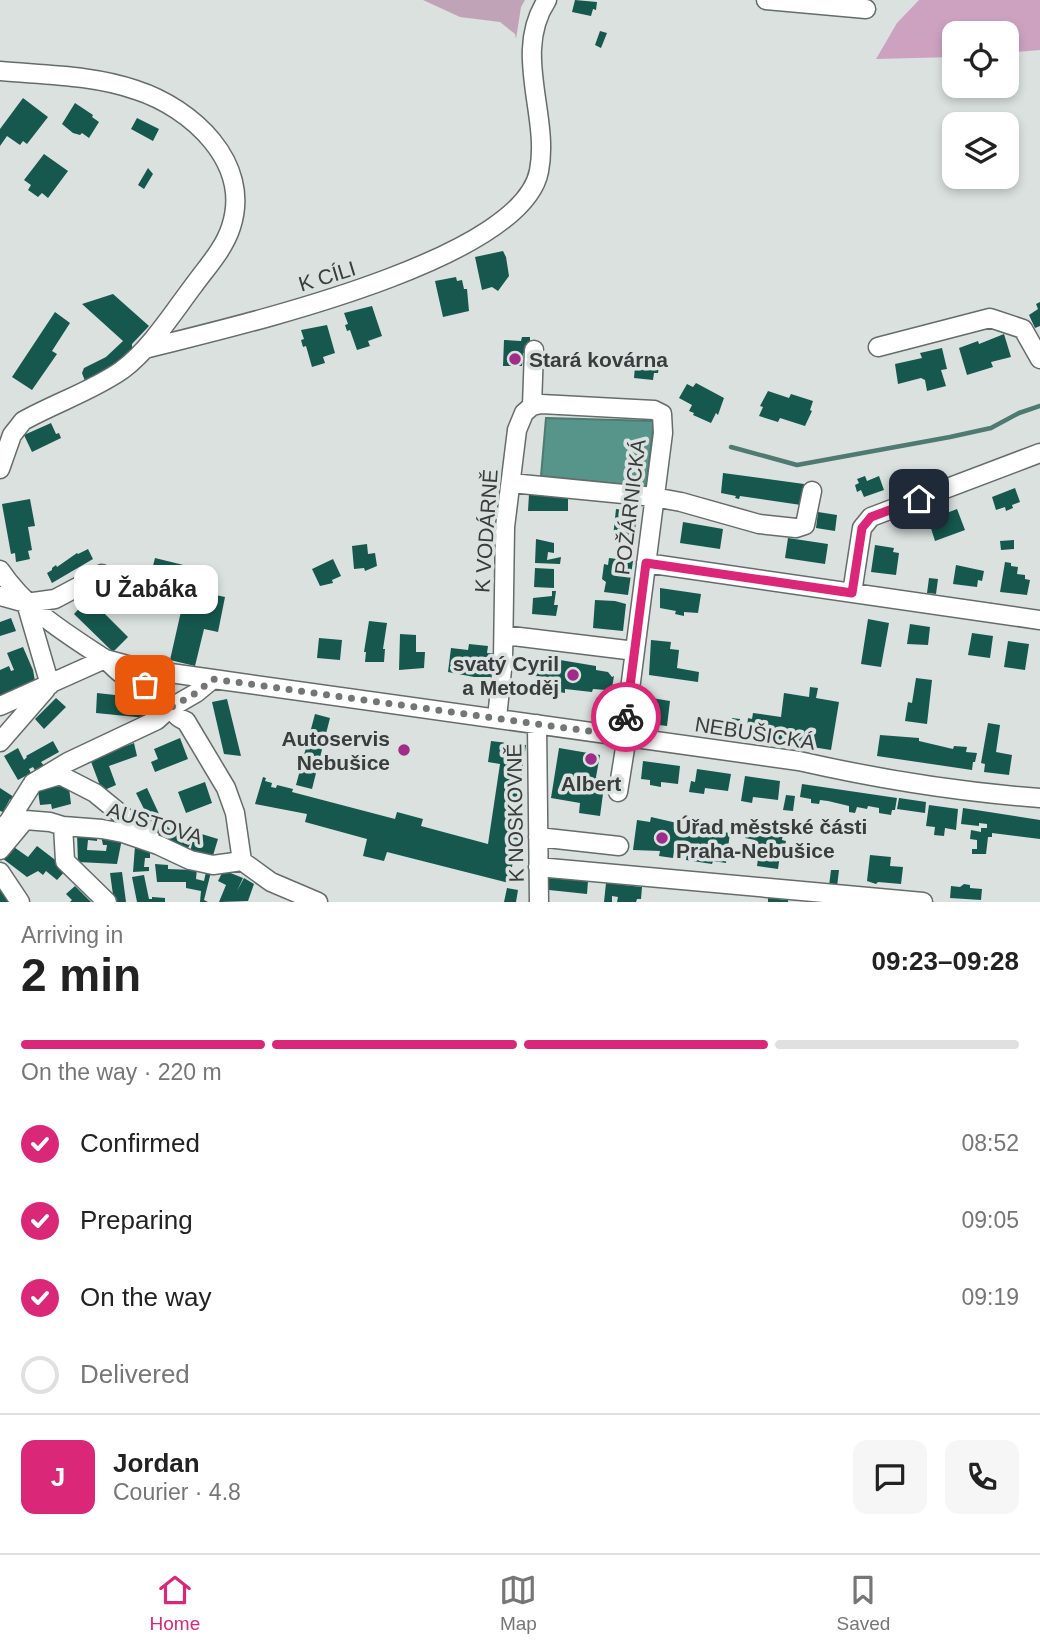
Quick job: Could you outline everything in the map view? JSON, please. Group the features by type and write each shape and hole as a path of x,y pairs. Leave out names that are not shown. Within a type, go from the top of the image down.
{"street":[{"name":"K CÍLI","path":"145,349 287,312 378,283 449,253 510,215 530,194 539,173 541,147 532,58 537,19 547,0"},
{"path":"766,0 866,9"},
{"path":"0,71 75,77 138,90 182,112 204,130 220,151 235,191 231,227 214,258 145,349 121,370 23,421 12,435 0,469"},
{"path":"878,347 990,318 1023,328 1040,359"},
{"name":"K VODÁRNĚ","path":"497,719 503,660 505,527 517,430 524,413 532,406 534,350"},
{"name":"POŽÁRNICKÁ","path":"532,406 541,404 654,410 662,414 663,433 618,792"},
{"path":"852,593 862,528 871,517 1040,453"},
{"path":"511,483 654,497 759,524 796,528 805,525 812,491"},
{"path":"646,563 1040,620"},
{"path":"0,570 13,590 26,603 105,659 121,674 162,695 177,718 186,721 226,788 235,813 242,861 271,882 318,902"},
{"path":"0,596 26,603 55,598 102,574"},
{"path":"26,603 50,685"},
{"path":"504,635 635,651"},
{"path":"0,706 105,659"},
{"name":"NEBUŠICKÁ","path":"105,659 142,669 799,761 862,775 1040,797"},
{"path":"0,831 33,783 68,762 157,720 213,679"},
{"path":"0,742 50,685"},
{"name":"K NOSKOVNĚ","path":"537,724 539,902"},
{"path":"33,783 60,775 95,793 158,845"},
{"name":"AUSTOVA","path":"0,850 25,820 102,829 158,845 190,860 214,865 242,861"},
{"path":"63,826 65,861 107,902"},
{"path":"538,837 620,846"},
{"path":"538,867 804,896 923,902"},
{"path":"0,872 20,902"}],"shaded area":[{"path":"423,0 525,0 521,7 516,39 515,34 500,22 460,17"},
{"path":"919,0 1040,0 1040,50 1019,52 1019,21 942,21 942,57 876,59 897,23"},
{"path":"546,418 654,421 646,487 541,476"}],"building":[{"path":"575,0 597,2 596,10 593,9 591,16 572,12"},
{"path":"600,31 607,33 601,48 595,45"},
{"path":"23,98 48,117 27,144 23,141 20,145 7,136 0,146 0,129"},
{"path":"75,103 99,122 89,138 82,133 73,133 62,124"},
{"path":"137,118 159,129 153,141 131,129"},
{"path":"44,154 68,171 48,198 42,193 38,197 28,190 31,185 24,180"},
{"path":"148,168 153,174 144,189 138,185"},
{"path":"503,251 509,276 498,291 492,287 482,290 475,257"},
{"path":"456,277 457,281 462,280 464,289 467,289 469,311 443,317 435,281"},
{"path":"113,294 149,326 132,344 132,349 113,366 85,381 82,373 84,368 106,357 123,341 82,304"},
{"path":"1040,302 1040,326 1035,328 1029,315 1038,309 1036,304"},
{"path":"372,306 382,336 368,341 370,346 357,350 350,330 347,331 345,325 348,324 344,313"},
{"path":"55,312 70,323 52,351 57,354 32,390 12,377"},
{"path":"327,325 335,353 323,357 325,363 312,367 306,346 303,347 301,330"},
{"path":"1004,334 1011,357 991,362 993,367 967,375 959,348 978,341 979,344"},
{"path":"522,337 530,337 530,353 523,353 522,366 503,366 504,340 521,341"},
{"path":"942,348 947,369 941,370 946,386 927,391 925,380 921,378 898,384 895,364 922,358 920,353"},
{"path":"643,360 660,361 658,373 654,373 653,380 634,378 635,366 642,366"},
{"path":"696,383 724,398 718,415 716,413 711,423 693,415 694,413 689,411 692,405 679,398 687,384 693,387"},
{"path":"768,391 789,398 791,394 813,401 805,426 780,418 778,422 759,416 763,407 760,406"},
{"path":"51,423 61,438 32,452 24,435"},
{"path":"723,473 804,484 801,505 740,496 739,499 721,493"},
{"path":"865,476 867,481 879,476 884,490 864,497 861,490 857,492 857,479"},
{"path":"1015,488 1020,502 1006,511 1005,507 996,510 992,497"},
{"path":"529,494 568,496 568,511 528,511"},
{"path":"30,499 35,526 28,527 32,550 28,551 30,559 16,562 15,553 11,554 2,504"},
{"path":"616,509 637,512 634,540 615,540 613,537"},
{"path":"957,509 965,530 935,541 929,522 941,517 943,521 946,520 944,514"},
{"path":"818,512 837,515 835,531 816,528"},
{"path":"683,522 723,529 720,549 680,543"},
{"path":"788,538 828,544 825,564 785,558"},
{"path":"536,539 554,543 554,553 548,552 547,560 561,557 560,564 535,563"},
{"path":"1014,540 1014,549 1001,550 1000,541"},
{"path":"367,544 368,554 375,553 377,566 365,571 364,568 354,569 352,546"},
{"path":"875,545 894,548 893,552 899,553 896,575 871,572"},
{"path":"88,549 93,559 52,583 47,573 52,568"},
{"path":"155,558 216,573 211,594 225,597 218,632 204,629 195,666 170,660 184,598 147,589"},
{"path":"609,558 633,561 628,595 604,592 604,564 608,565"},
{"path":"333,559 341,576 332,580 333,583 320,586 312,569"},
{"path":"1005,562 1018,567 1017,574 1025,575 1025,579 1030,580 1027,595 1000,592"},
{"path":"956,565 984,571 982,581 978,580 977,587 953,584"},
{"path":"535,568 554,569 554,588 534,587"},
{"path":"929,578 938,579 936,594 927,593"},
{"path":"660,588 701,594 698,613 684,612 684,616 675,614 676,611 660,608"},
{"path":"552,591 556,591 556,616 532,614 533,598 552,596"},
{"path":"89,598 128,637 113,652 74,614"},
{"path":"595,600 626,604 623,631 593,628"},
{"path":"11,618 16,631 0,636 0,622"},
{"path":"868,619 889,623 881,667 861,664"},
{"path":"369,621 387,623 384,662 365,662"},
{"path":"910,624 930,627 928,645 907,644"},
{"path":"972,633 993,636 990,658 968,655"},
{"path":"400,634 416,635 416,652 425,652 424,668 399,670"},
{"path":"319,638 342,640 340,660 317,658"},
{"path":"651,640 671,642 670,649 679,650 677,668 699,672 698,682 649,675"},
{"path":"1008,641 1029,644 1025,670 1004,667"},
{"path":"469,644 488,646 487,653 498,654 495,677 474,677 448,672 451,648 468,650"},
{"path":"23,647 35,681 0,697 0,670 9,666 11,671 14,670 7,653"},
{"name":"svatý Cyril a Metoděj","path":"548,658 596,666 596,670 614,676 612,688 593,689 592,692 565,689 565,693 559,692 559,688 544,687 538,684 543,683 544,677 535,676 537,661 539,666 545,667"},
{"path":"916,678 932,680 927,724 905,721 908,702 912,703"},
{"path":"810,687 818,688 816,698 839,702 831,750 749,737 751,729 747,728 748,718 752,719 753,713 781,717 784,693 809,697"},
{"path":"117,689 122,691 120,695 148,697 146,718 96,713 97,693 115,695"},
{"path":"646,697 670,701 667,726 643,723"},
{"path":"56,698 66,707 44,729 35,719"},
{"path":"227,699 241,756 224,754 212,702"},
{"path":"315,714 330,718 312,789 296,785"},
{"path":"703,718 732,722 732,718 740,719 738,736 701,731"},
{"path":"988,723 1000,725 996,752 1012,755 1009,775 984,772 985,764 981,763"},
{"path":"880,735 919,738 919,741 953,749 954,746 967,747 966,752 977,753 975,762 972,770 877,756"},
{"path":"180,738 188,759 155,772 151,762 158,759 154,749"},
{"path":"53,741 59,752 41,762 45,767 36,772 33,767 29,769 31,773 18,780 4,756 18,748 24,760 26,756"},
{"path":"491,741 526,745 514,826 521,827 519,840 512,839 511,850 515,851 509,883 387,852 384,861 363,856 367,839 305,822 307,814 255,804 263,777 266,778 265,781 272,783 271,787 276,788 277,785 293,789 292,792 395,819 397,812 423,819 421,826 488,844 500,764 488,762"},
{"path":"134,743 137,756 109,766 116,785 102,791 90,759"},
{"path":"559,748 600,755 596,777 605,779 600,816 579,813 580,803 551,798"},
{"path":"643,761 680,766 678,784 661,782 661,787 650,785 650,780 641,779"},
{"path":"697,769 731,774 728,791 705,788 704,794 689,792 691,781 695,782"},
{"path":"745,776 780,781 778,800 753,797 752,803 741,801"},
{"path":"205,782 212,803 186,813 178,792"},
{"path":"66,784 71,804 52,809 51,804 40,805 38,791"},
{"path":"802,784 897,798 895,810 892,810 891,815 879,813 879,808 868,806 867,809 857,807 855,813 849,812 849,806 828,801 811,803 811,799 800,797"},
{"path":"0,788 17,799 15,802 10,799 3,812 0,811"},
{"path":"147,788 160,816 158,817 171,830 191,842 185,854 158,842 133,818 145,811 136,793"},
{"path":"786,795 795,796 793,811 783,810"},
{"path":"899,798 926,802 925,813 897,809"},
{"path":"929,805 958,809 956,830 945,828 944,836 934,835 935,827 926,826"},
{"path":"963,808 1040,820 1040,839 992,833 992,837 988,837 986,854 972,854 972,849 977,849 977,840 970,839 971,830 981,832 981,828 987,828 987,824 961,824"},
{"path":"651,817 677,823 691,820 704,822 717,826 716,831 730,833 726,863 686,860 687,854 674,852 673,858 659,856 660,851 633,850 637,820 650,822"},
{"path":"749,824 784,828 782,840 786,841 778,869 757,866 759,851 755,840 745,838"},
{"path":"195,832 218,839 211,862 189,856"},
{"path":"77,834 97,836 97,841 88,840 87,850 106,851 107,845 103,845 101,836 122,839 117,864 78,862"},
{"path":"11,845 28,857 37,846 67,869 57,880 46,871 43,875 38,871 27,877 2,858"},
{"path":"135,846 150,847 150,858 145,858 144,867 149,867 149,871 133,872"},
{"path":"870,855 891,857 890,866 903,867 901,884 876,884 867,881"},
{"path":"155,864 168,865 168,869 197,868 196,879 204,881 207,867 212,868 204,900 208,902 200,902 201,891 186,888 186,882 157,882"},
{"path":"223,870 243,878 237,891 244,878 254,884 248,901 219,902 226,885 218,881 222,873 218,872"},
{"path":"831,870 839,870 837,887 829,886"},
{"path":"122,872 126,902 114,902 110,873"},
{"path":"144,875 149,899 165,898 165,902 137,902 132,877"},
{"path":"549,878 588,881 587,894 549,890"},
{"path":"0,879 8,892 5,895 12,902 0,902"},
{"path":"606,883 642,887 641,899 636,902 617,902 618,897 612,896 612,902 604,902"},
{"path":"964,884 970,885 970,888 982,889 981,900 950,898 951,886 960,887"},
{"path":"75,886 91,902 70,902 72,900 66,894"},
{"path":"507,888 518,890 516,902 504,902"},
{"path":"768,898 788,900 788,902 768,902"}],"waterway":[{"path":"731,447 797,465 991,428 1019,413 1040,406"}],"way so far":[{"path":"145,685 162,695 170,708 196,693 213,679 624,736 626,717"}],"place":[{"name":"Stará kovárna","path":"515,359"},
{"name":"svatý Cyril a Metoděj","path":"573,675"},
{"name":"U Žabáka","path":"145,685"},
{"name":"Autoservis Nebušice","path":"404,750"},
{"name":"Albert","path":"591,759"},
{"name":"Úřad městské části Praha-Nebušice","path":"662,838"}],"route":[{"path":"626,717 646,563 852,593 862,528 871,517 919,499"}]}
